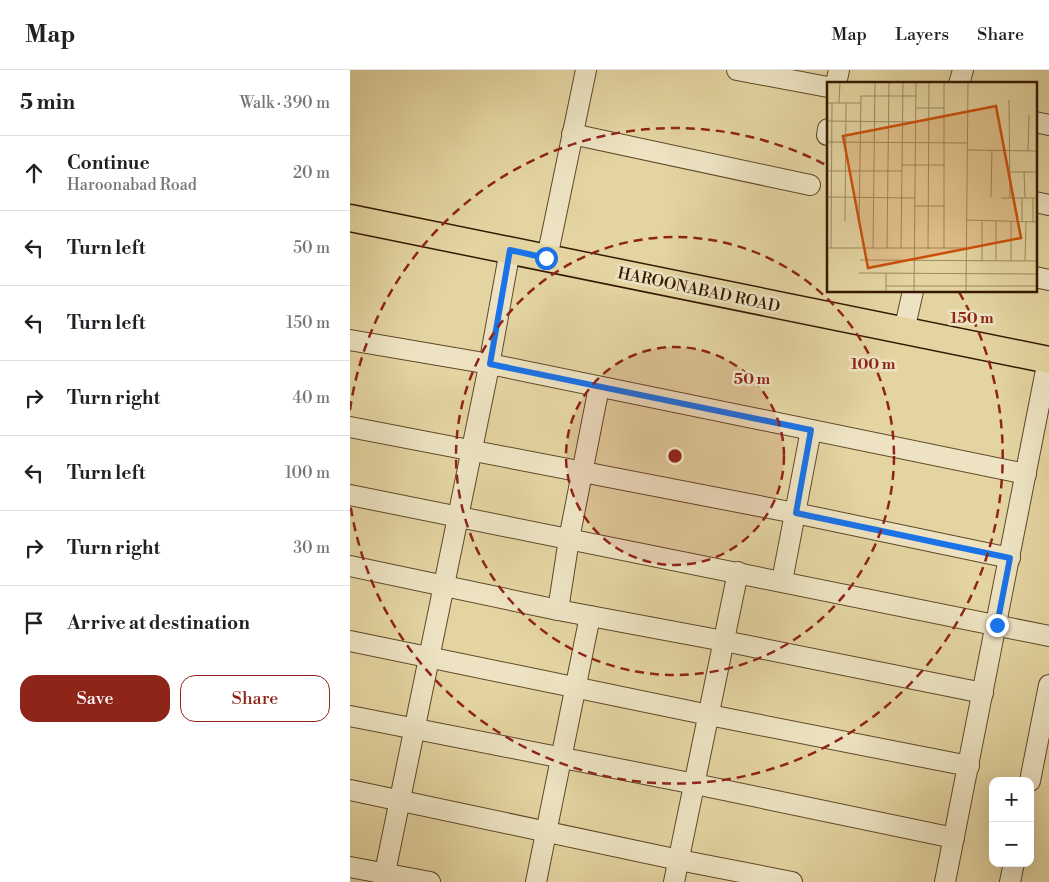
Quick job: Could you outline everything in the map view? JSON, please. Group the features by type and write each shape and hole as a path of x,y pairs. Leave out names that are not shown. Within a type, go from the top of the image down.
{"main road":[{"name":"HAROONABAD ROAD","path":"350,218 1049,360"}],"street":[{"path":"546,258 586,70"},
{"path":"737,70 827,87"},
{"path":"1036,122 1049,125"},
{"path":"572,134 810,185"},
{"path":"1036,202 1049,205"},
{"path":"384,878 490,364 510,250"},
{"path":"1036,277 1049,280"},
{"path":"904,331 913,292"},
{"path":"350,340 490,364 1026,474"},
{"path":"945,882 1049,360"},
{"path":"558,610 569,539 599,386"},
{"path":"350,427 796,513 1010,558"},
{"path":"782,581 811,430"},
{"path":"351,499 459,516 1049,636"},
{"path":"350,566 558,610 983,693"},
{"path":"674,882 738,572"},
{"path":"536,882 590,616"},
{"path":"350,641 968,766"},
{"path":"1031,777 1049,685"},
{"path":"350,716 695,784 954,838"},
{"path":"350,790 792,882"},
{"path":"350,866 384,878 430,882"},
{"path":"1010,882 1013,867"}],"route":[{"path":"546,258 510,250 490,364 811,430 796,513 1010,558 997,625"}]}
